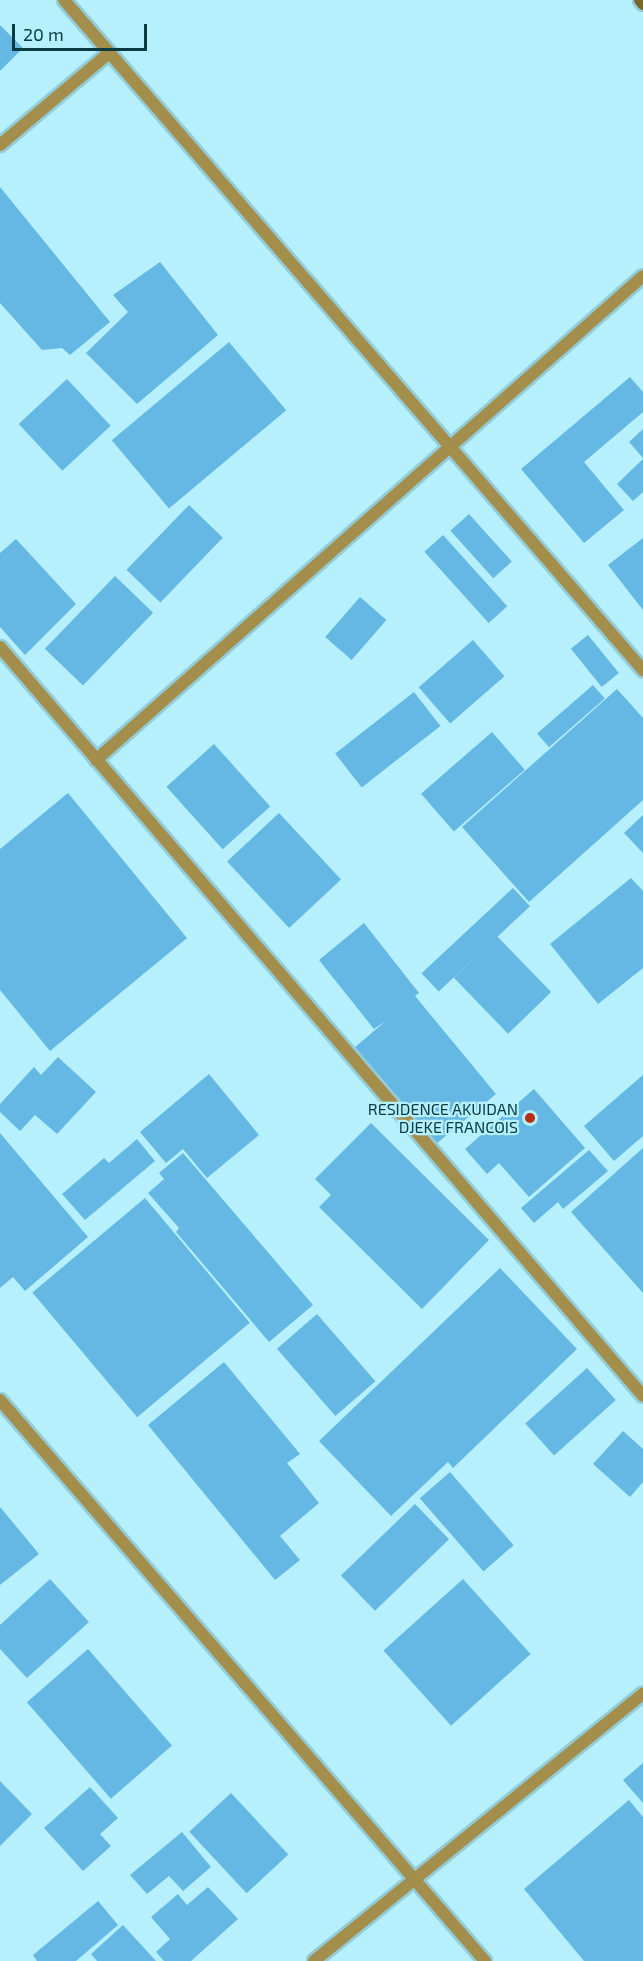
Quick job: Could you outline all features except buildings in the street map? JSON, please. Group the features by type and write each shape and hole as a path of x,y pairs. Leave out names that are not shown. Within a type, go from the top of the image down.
{"main road":[{"path":"640,0 643,4"}],"street":[{"path":"64,0 452,446 643,670"},
{"path":"0,145 109,53"},
{"path":"96,760 643,276"},
{"path":"0,647 643,1396"},
{"path":"0,1400 485,1961"},
{"path":"314,1961 643,1694"}],"place":[{"name":"RESIDENCE AKUIDAN DJEKE FRANCOIS","path":"530,1118"}]}
